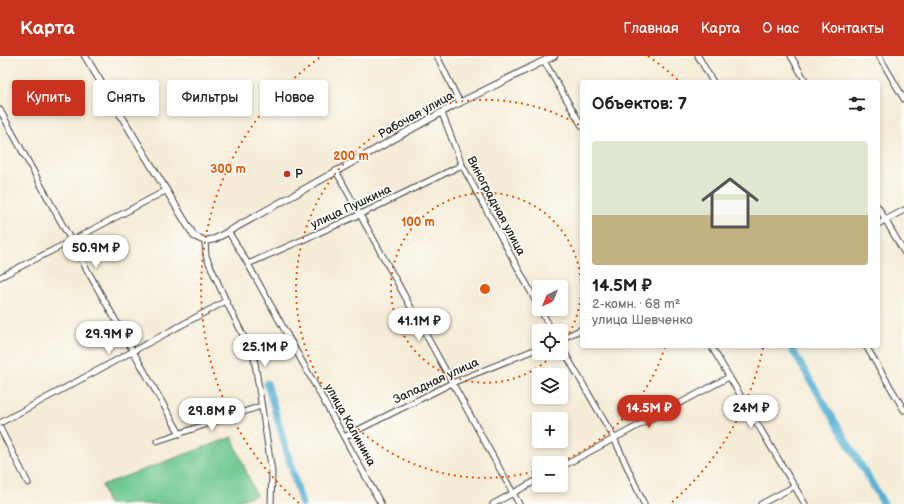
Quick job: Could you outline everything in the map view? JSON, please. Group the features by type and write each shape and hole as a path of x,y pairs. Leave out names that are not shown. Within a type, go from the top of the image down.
{"street":[{"path":"85,56 194,236 205,241 206,256 226,301 254,357 272,472 271,504"},
{"path":"437,56 460,103"},
{"name":"Рабочая улица","path":"205,241 215,239 460,103 554,56"},
{"path":"698,56 712,80"},
{"path":"791,56 805,80"},
{"path":"879,56 904,99"},
{"path":"544,61 580,123"},
{"path":"0,110 71,242 180,434"},
{"name":"Виноградная улица","path":"442,113 462,166 532,293"},
{"name":"улица Пушкина","path":"248,264 359,215 462,166"},
{"path":"336,171 518,504"},
{"path":"0,277 71,242 167,190"},
{"path":"880,223 904,210"},
{"path":"880,211 904,252"},
{"name":"улица Калинина","path":"228,231 248,264 381,504"},
{"path":"0,423 226,301"},
{"path":"568,336 580,330"},
{"path":"712,348 806,504"},
{"path":"867,348 904,410"},
{"name":"Западная улица","path":"344,437 452,383 532,351"},
{"path":"568,358 614,438 644,504"},
{"path":"568,463 729,377"},
{"path":"157,441 261,406"},
{"path":"0,428 28,483"},
{"path":"493,504 532,483"},
{"path":"761,504 795,486"}],"green space":[{"path":"232,437 256,495 228,504 108,504 102,485"}],"waterway":[{"path":"791,348 884,504"},
{"path":"267,383 302,504"}],"place":[{"name":"Р","path":"287,174"}]}
